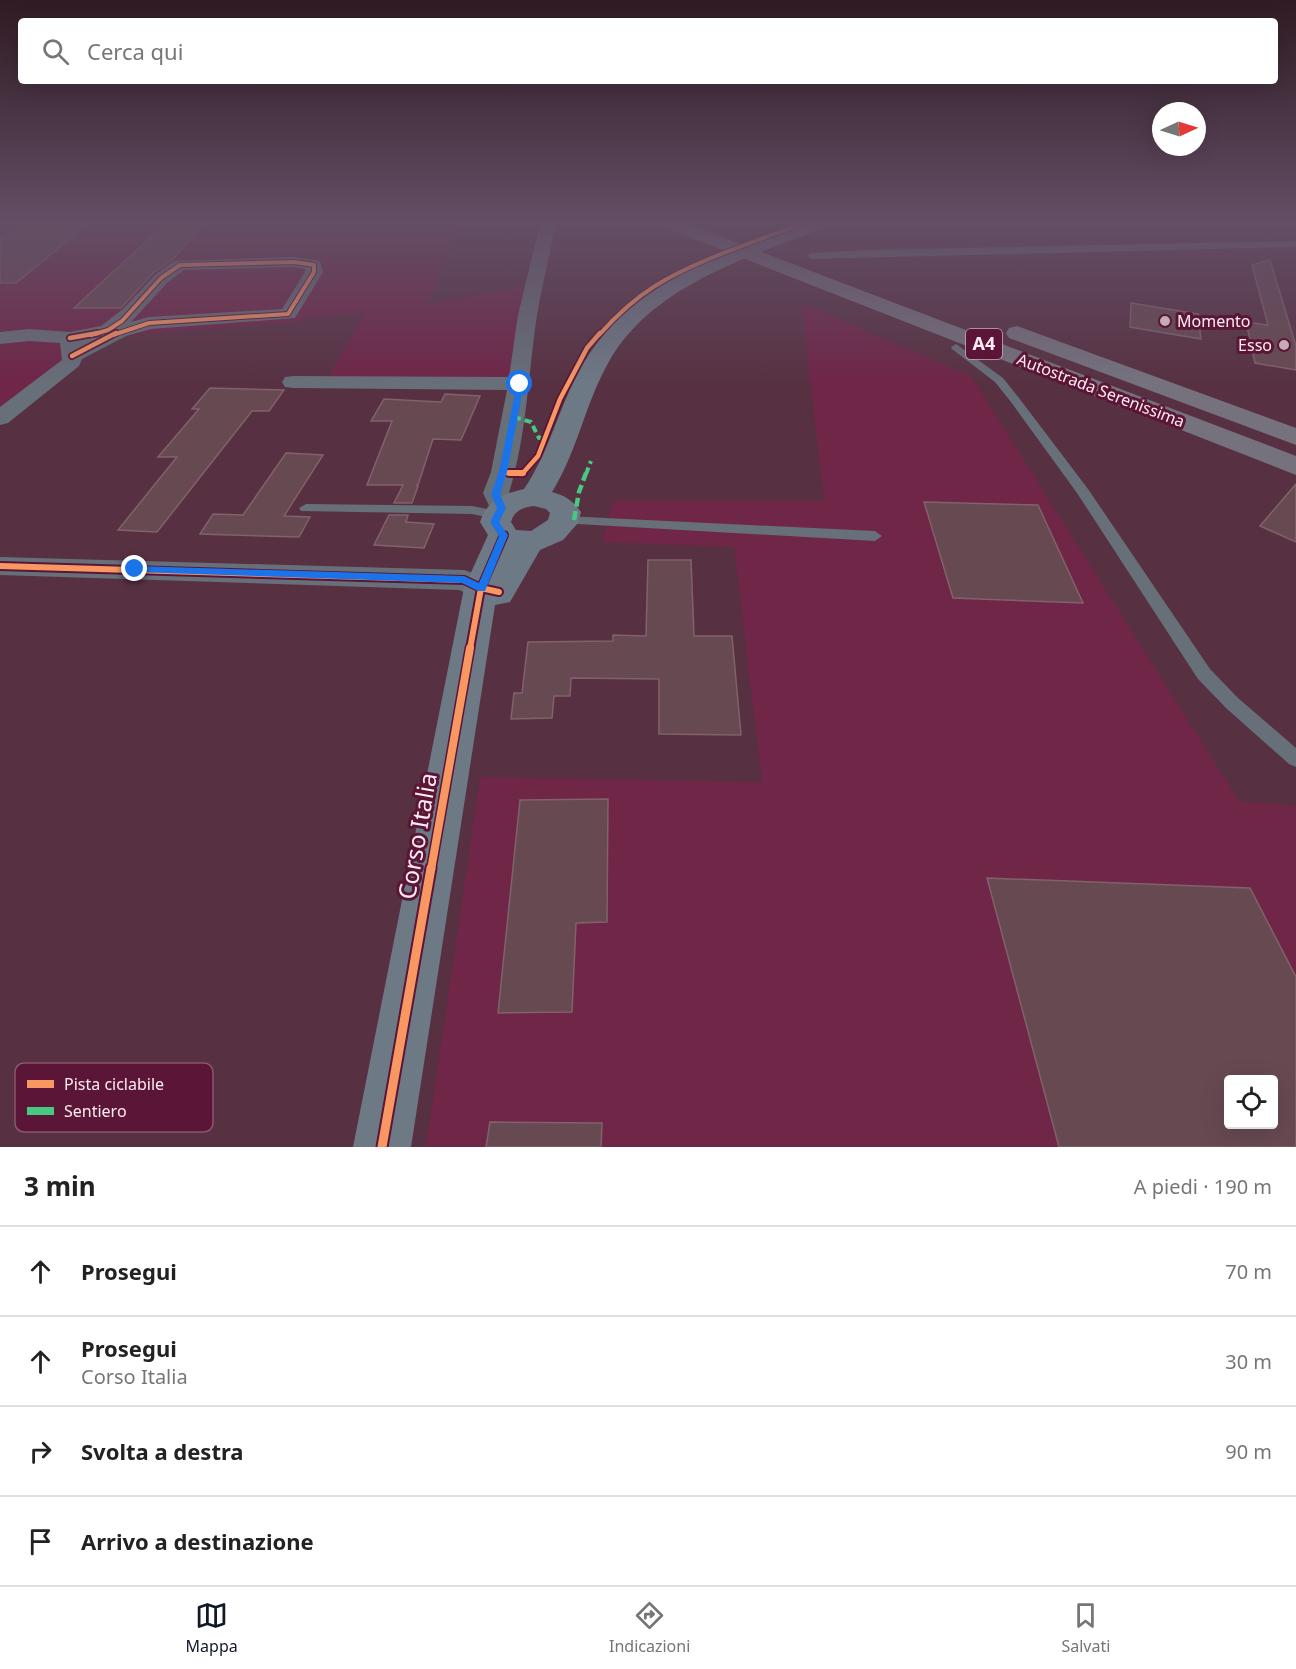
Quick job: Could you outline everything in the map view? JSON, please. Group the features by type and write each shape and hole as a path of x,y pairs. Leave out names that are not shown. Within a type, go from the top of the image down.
{"highway":[{"name":"Autostrada Serenissima","path":"810,278 1296,466"},
{"path":"868,278 899,289"},
{"name":"Autostrada Serenissima","path":"998,326 1296,437"}],"street":[{"path":"71,347 110,330 133,312 161,278"},
{"path":"0,338 28,335 71,347 149,323 288,314 311,278"},
{"path":"508,525 496,494 503,472 520,384 528,315 536,278"},
{"path":"508,525 549,537 557,532 551,506 558,456 579,397 601,353 632,315 672,285 689,278"},
{"path":"0,418 72,362 71,347"},
{"path":"293,382 520,384"},
{"path":"508,525 516,500 551,506"},
{"name":"Corso Italia","path":"382,1147 450,760 490,590 508,525"},
{"path":"0,566 464,580 490,590"}],"lane":[{"path":"956,347 999,380 1015,399 1083,492 1204,675 1296,759"},
{"path":"551,506 875,536"},
{"path":"306,508 472,510 508,525"}],"shaded area":[{"path":"0,278 438,278 428,304 524,286 513,381 328,379 365,312 305,318 301,322 123,336 64,362 0,412"},
{"path":"801,303 971,376 1239,801 1296,806 1296,1147 426,1147 480,777 762,782 734,547 602,542 613,501 824,501"}],"building":[{"path":"0,278 23,278 16,283 0,283"},
{"path":"107,278 149,278 121,308 74,308"},
{"path":"1255,278 1275,278 1296,346 1296,370 1255,363 1246,322 1268,325"},
{"path":"1131,303 1198,314 1201,339 1130,327"},
{"path":"210,388 284,390 269,411 252,411 157,532 118,530 177,457 158,457 199,409 192,409"},
{"path":"445,394 480,396 461,440 433,439 418,485 416,485 418,486 412,503 394,503 403,485 367,485 392,421 371,421 384,399 441,402"},
{"path":"286,453 323,455 284,516 310,517 299,537 200,534 213,514 243,515"},
{"path":"1296,484 1296,542 1260,526"},
{"path":"924,502 1038,505 1083,603 953,598"},
{"path":"389,515 408,515 406,522 434,524 424,548 374,545"},
{"path":"648,560 691,560 694,636 732,636 741,735 659,734 659,679 571,678 570,696 554,696 552,718 511,719 514,693 522,693 528,642 613,641 613,635 646,636"},
{"path":"608,799 607,922 576,923 572,1012 498,1013 520,800"},
{"path":"987,878 1250,888 1296,977 1296,1147 1059,1147"},
{"path":"490,1122 602,1123 601,1147 486,1147"}],"marked path":[{"path":"514,417 531,422 539,438 545,438"},
{"path":"574,520 579,492 591,461"}],"cycle path":[{"path":"70,338 97,334 112,328 130,313 162,278"},
{"path":"72,356 119,332 149,323 288,314 311,278"},
{"path":"503,472 522,474 538,456 560,399 587,348 614,318 655,286 672,278"},
{"path":"382,1147 481,588 504,535"},
{"path":"0,566 464,580 481,588 499,592"}],"place":[{"name":"Momento","path":"1165,321"},
{"name":"Esso","path":"1284,345"}],"route":[{"path":"135,569 464,580 481,588 504,535 497,529 495,522 496,515 502,508 496,494 503,472 520,384"}]}
